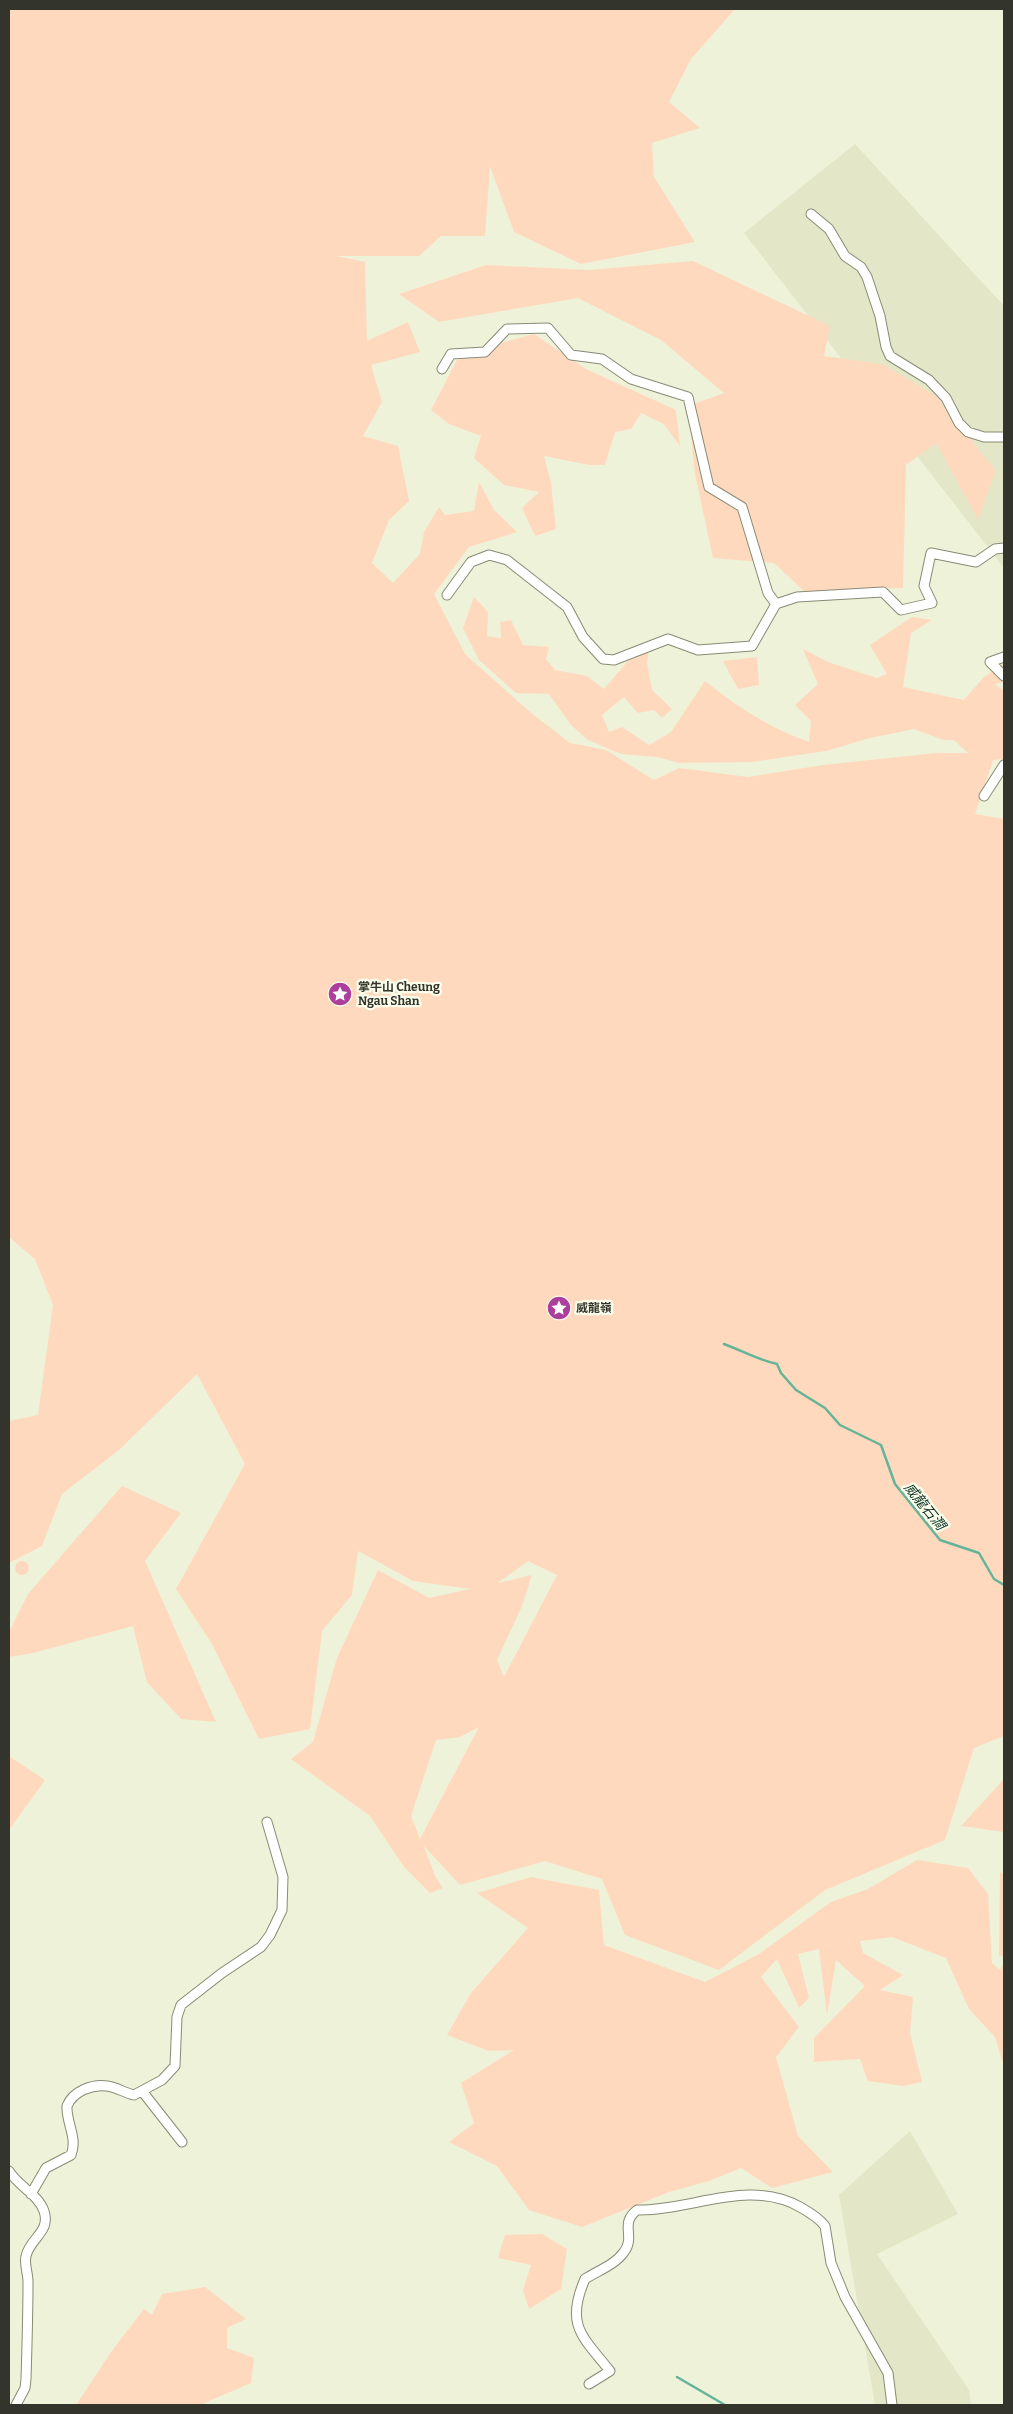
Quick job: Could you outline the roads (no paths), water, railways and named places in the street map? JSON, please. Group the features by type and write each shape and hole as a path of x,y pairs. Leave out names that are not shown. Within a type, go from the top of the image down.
{"street":[{"path":"811,214 829,229 845,256 861,267 867,277 890,356 929,380 946,398 959,423 968,432 984,437 1004,437"},
{"path":"442,369 452,354 485,352 508,329 548,328 571,355 602,359 631,379 688,398 709,486 742,507 768,593 776,604"},
{"path":"447,595 471,562 489,555 507,560 567,608 583,637 603,659 614,660 668,639 698,650 752,646 776,604 796,597 883,592 901,610 932,604 924,586 931,553 976,562 995,549 1004,548"},
{"path":"1004,657 990,662 1004,676"},
{"path":"984,796 1004,765"},
{"path":"30,2194 46,2168 71,2155 74,2148 67,2106 74,2094 99,2086 109,2086 134,2095 162,2080 175,2066 177,2017 181,2006 222,1973 261,1947 270,1935 282,1910 283,1877 267,1822"},
{"path":"142,2091 182,2142"},
{"path":"9,2171 14,2180 42,2206 46,2224 28,2248 26,2256 28,2280 26,2379 25,2388 16,2405"},
{"path":"589,2384 610,2371 577,2329 575,2314 585,2279 606,2267 625,2252 629,2240 627,2220 631,2215 637,2210 654,2210 691,2203 760,2195 788,2200 809,2212 825,2226 831,2263 845,2297 888,2373 892,2405"}],"waterway":[{"name":"威龍石澗","path":"724,1344 777,1364 781,1373 796,1390 825,1408 840,1425 881,1445 895,1484 940,1540 979,1553 994,1579 1004,1585"},
{"path":"677,2377 725,2405"}],"place":[{"name":"掌牛山 Cheung Ngau Shan","path":"340,994"},
{"name":"威龍嶺","path":"559,1308"}]}
